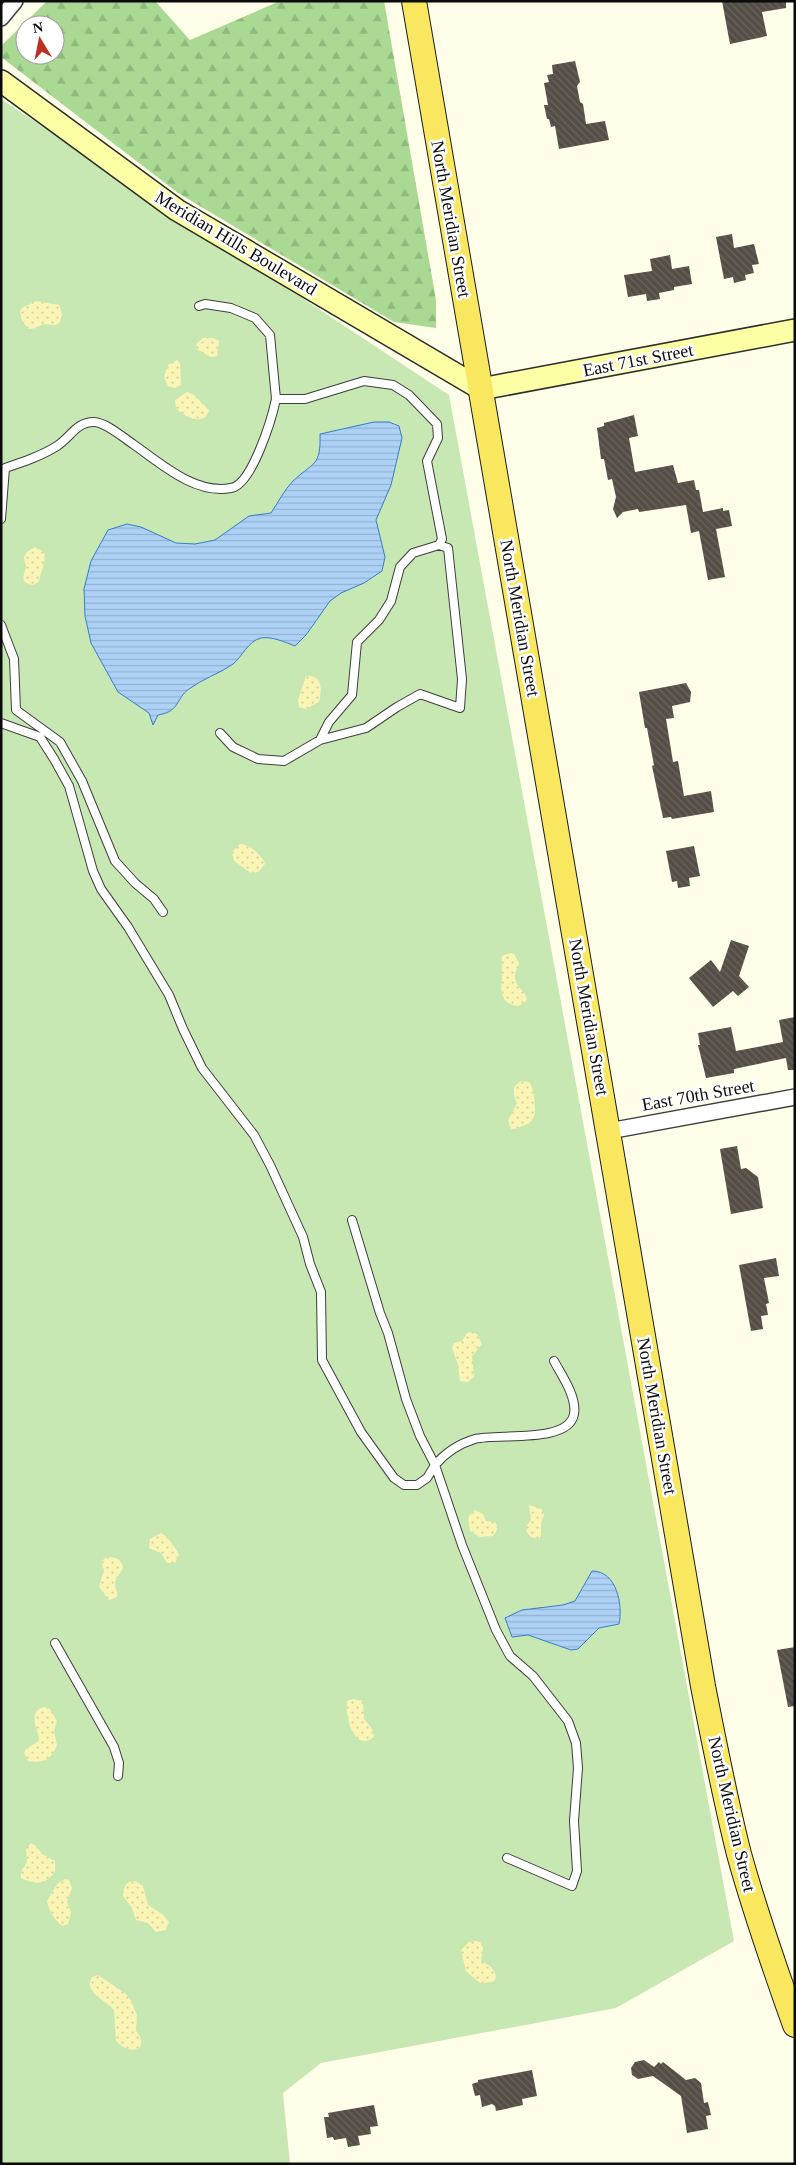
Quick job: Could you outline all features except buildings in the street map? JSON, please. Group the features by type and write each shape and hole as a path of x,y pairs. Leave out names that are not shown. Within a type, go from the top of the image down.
{"main road":[{"name":"North Meridian Street","path":"414,1 703,1686 735,1836 760,1925 795,2025"},
{"name":"Meridian Hills Boulevard","path":"1,82 177,210 481,389"},
{"name":"East 71st Street","path":"481,389 795,330"}],"street":[{"path":"1,18 15,1"},
{"name":"East 70th Street","path":"609,1131 795,1097"}],"lane":[{"path":"1,519 3,465 32,459 59,445 80,424 96,422 118,433 173,472 195,484 212,488 232,488 243,481 266,434 276,399 270,335 255,318 231,308 205,304 199,306"},
{"path":"276,399 304,399 364,382 393,385 410,395 438,424 438,438 427,461 442,539 439,545"},
{"path":"220,733 232,747 258,759 284,761 320,740 366,728 397,706 420,694 460,708 462,679 448,548 439,545 413,553 400,568 391,601 379,620 357,642 352,695 329,722 320,740"},
{"path":"1,625 14,659 16,710 60,742 82,781 115,861 154,899 163,912"},
{"path":"1,723 40,737 54,759 69,786 101,889 128,927 169,995 182,1029 202,1068 254,1135 270,1165 303,1237 310,1264 321,1292 322,1360 361,1432 394,1478 404,1485 416,1485 427,1478 447,1451 477,1438 544,1435 568,1424 574,1416 574,1405 568,1388 554,1361"},
{"path":"352,1220 380,1313 388,1333 406,1399 420,1436 435,1465 462,1545 496,1630 510,1656 533,1676 568,1721 576,1743 578,1774 574,1820 576,1871 572,1886 507,1858"},
{"path":"55,1643 114,1747 119,1763 118,1776"}],"green space":[{"path":"47,1 155,1 190,40 280,1 384,1 436,300 436,328 394,322 178,193 1,57 1,46 15,32 15,65 65,65 65,15 33,15"},
{"path":"1,99 449,395 734,1941 616,2008 321,2063 283,2093 290,2164 1,2164"}],"sand":[{"path":"36,301 59,305 62,313 60,322 56,325 43,324 29,329 22,321 20,311"},
{"path":"203,338 213,338 219,341 217,356 211,357 196,349 197,343"},
{"path":"177,360 180,363 181,385 175,388 168,386 164,377 168,365"},
{"path":"187,392 193,394 209,410 203,418 194,419 176,408 175,400"},
{"path":"35,547 44,552 44,559 39,581 31,585 24,580 26,565 24,557 27,552"},
{"path":"306,676 312,676 318,680 321,692 319,702 306,709 299,707 298,700"},
{"path":"240,844 251,848 265,864 258,872 251,873 234,861 232,852"},
{"path":"510,953 514,954 519,963 515,979 527,1000 515,1006 508,1003 502,996 502,956"},
{"path":"521,1081 529,1082 532,1088 535,1107 534,1115 527,1124 511,1129 508,1120 517,1104 514,1087"},
{"path":"467,1333 477,1334 482,1344 472,1356 474,1377 467,1382 460,1381 458,1365 452,1348 454,1343 462,1341"},
{"path":"529,1505 541,1509 544,1514 539,1539 531,1537 527,1531 531,1520"},
{"path":"475,1510 483,1514 486,1521 495,1522 497,1529 493,1536 480,1537 470,1531 468,1517"},
{"path":"161,1533 178,1552 179,1555 175,1563 167,1563 161,1553 149,1548 150,1539"},
{"path":"106,1557 117,1558 123,1566 115,1584 117,1597 109,1600 99,1587 104,1570 101,1562"},
{"path":"353,1699 363,1701 364,1719 372,1729 374,1737 367,1741 361,1740 356,1736 349,1723 347,1701"},
{"path":"44,1707 50,1709 57,1721 54,1731 57,1745 50,1757 38,1762 28,1761 24,1753 26,1749 39,1741 35,1717 36,1713"},
{"path":"31,1843 42,1854 55,1861 55,1872 48,1879 36,1883 21,1878 21,1872 27,1862 26,1849"},
{"path":"65,1879 69,1880 72,1888 67,1902 71,1913 68,1924 63,1926 53,1915 47,1901 57,1884"},
{"path":"135,1881 143,1886 148,1905 162,1914 169,1922 166,1930 156,1932 148,1923 136,1920 132,1908 123,1896 126,1885 129,1882"},
{"path":"469,1942 480,1942 483,1948 481,1961 493,1969 496,1978 493,1982 480,1983 466,1971 461,1950"},
{"path":"98,1975 126,1994 130,1999 137,2015 136,2031 141,2039 140,2048 127,2049 116,2041 114,2010 96,1995 90,1987 92,1977"}],"water":[{"path":"374,422 389,422 399,426 402,438 391,485 376,520 385,557 382,571 330,601 306,635 295,646 269,638 261,638 252,642 233,664 189,689 171,711 158,715 153,725 149,713 118,692 91,643 85,616 84,589 91,561 108,530 127,524 141,527 176,543 195,544 215,540 249,516 271,513 290,485 314,463 319,453 320,434"},
{"path":"592,1571 601,1572 613,1583 619,1599 619,1624 599,1628 578,1649 571,1650 528,1635 512,1637 505,1618 522,1610 563,1605 575,1601"}]}
